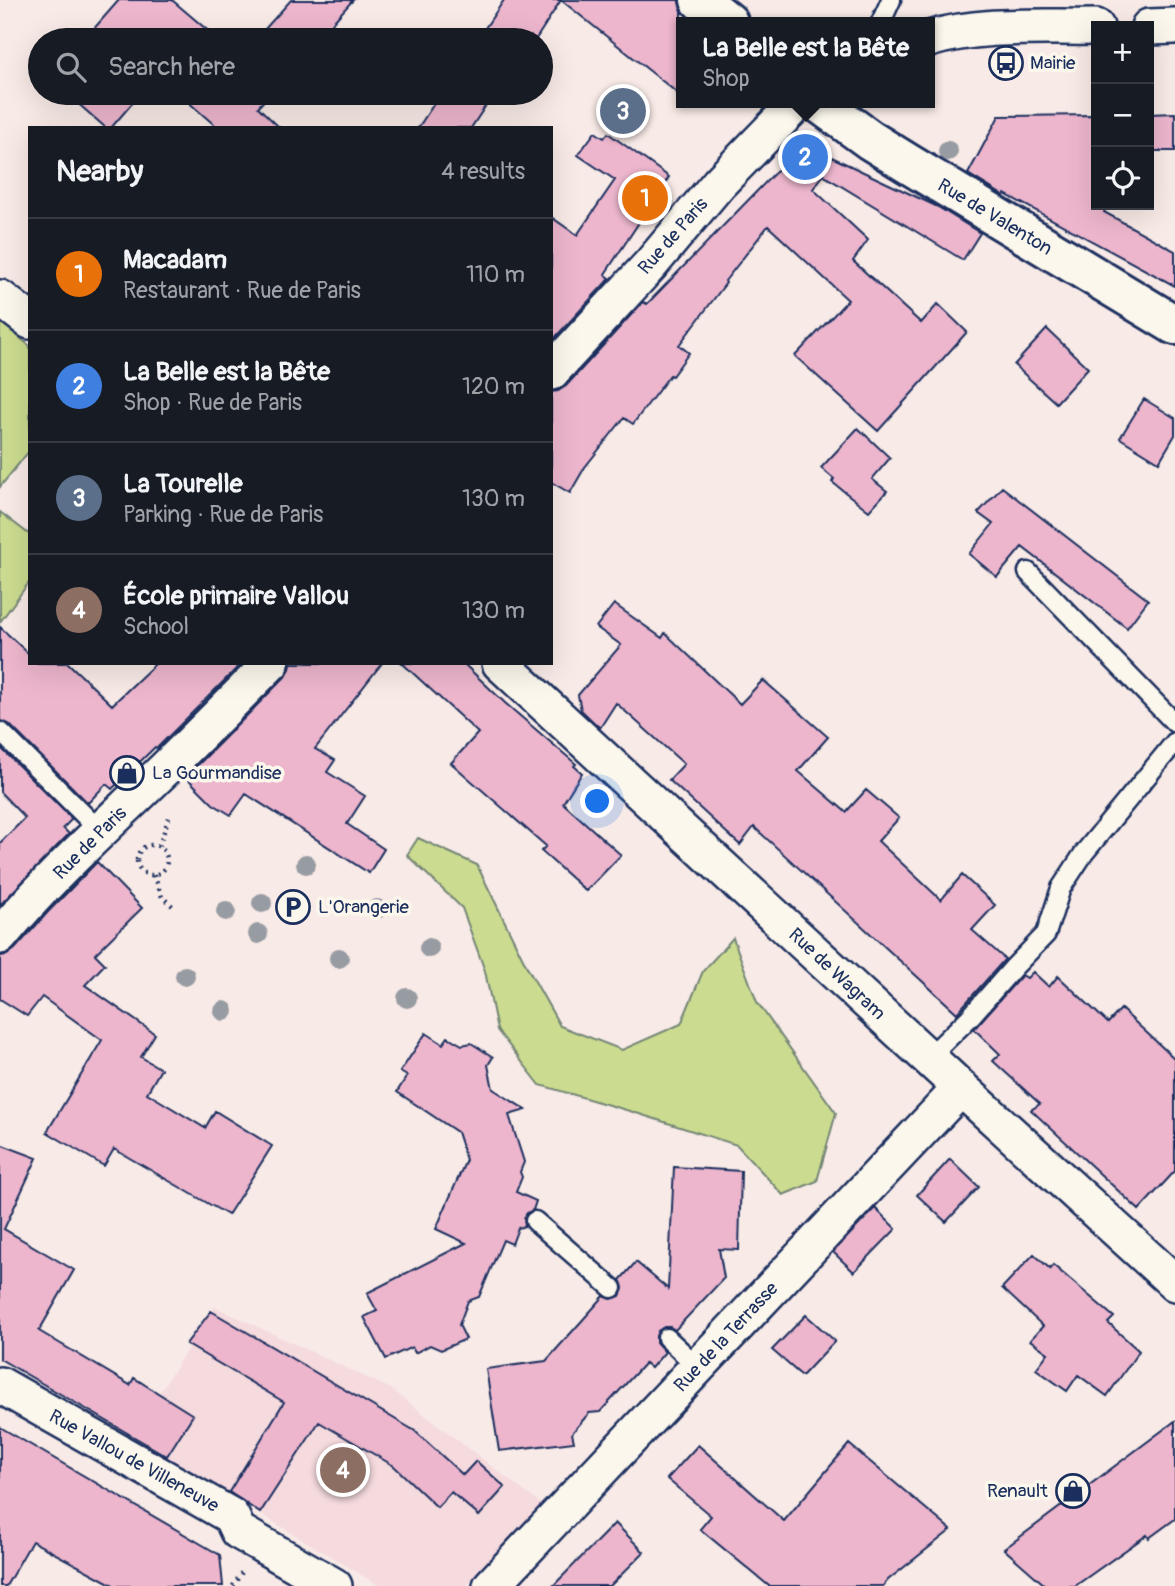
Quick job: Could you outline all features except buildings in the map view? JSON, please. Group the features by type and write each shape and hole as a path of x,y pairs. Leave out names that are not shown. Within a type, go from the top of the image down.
{"main road":[{"path":"700,0 722,17"},
{"name":"Rue de Valenton","path":"827,108 870,140 1175,326"}],"street":[{"path":"1154,27 1175,26"},
{"path":"937,36 975,29 1091,27"},
{"name":"Rue de Paris","path":"553,370 650,264 719,183 792,108"},
{"path":"0,298 28,319"},
{"name":"Rue de Paris","path":"0,936 100,831 269,665"},
{"name":"Rue de Wagram","path":"502,665 1175,1283"},
{"name":"Rue de la Terrasse","path":"491,1586 961,1088"},
{"name":"Rue Vallou de Villeneuve","path":"0,1385 231,1516 239,1531 334,1586"}],"lane":[{"path":"883,17 891,0"},
{"path":"1028,572 1175,723"},
{"path":"1,732 100,831"},
{"path":"928,1058 970,1017 1046,934 1061,888 1084,853 1175,742"},
{"path":"535,1221 612,1288"},
{"path":"667,1338 698,1367"}],"path":[{"path":"159,846 172,810"},
{"path":"152,844 159,846 166,853 167,863 163,871 154,875 147,874 137,864 140,851 152,844"},
{"path":"154,875 162,897 176,909"}],"shaded area":[{"path":"215,1307 391,1389 542,1505 466,1586 380,1586 131,1436"}],"green space":[{"path":"0,322 28,344 28,452 0,487"},
{"path":"0,512 28,533 28,584 0,622"},
{"path":"418,838 477,865 528,969 560,1026 622,1050 681,1024 703,971 733,938 757,1002 836,1113 817,1181 783,1195 737,1145 540,1085 497,1030 485,971 462,908 407,855"}],"place":[{"name":"Mairie","path":"1006,63"},
{"name":"La Tourelle","path":"623,111"},
{"name":"La Belle est la Bête","path":"805,157"},
{"name":"Macadam","path":"645,198"},
{"name":"La Gourmandise","path":"127,773"},
{"name":"L'Orangerie","path":"293,907"},
{"name":"École primaire Vallou","path":"343,1470"},
{"name":"Renault","path":"1073,1491"}]}
